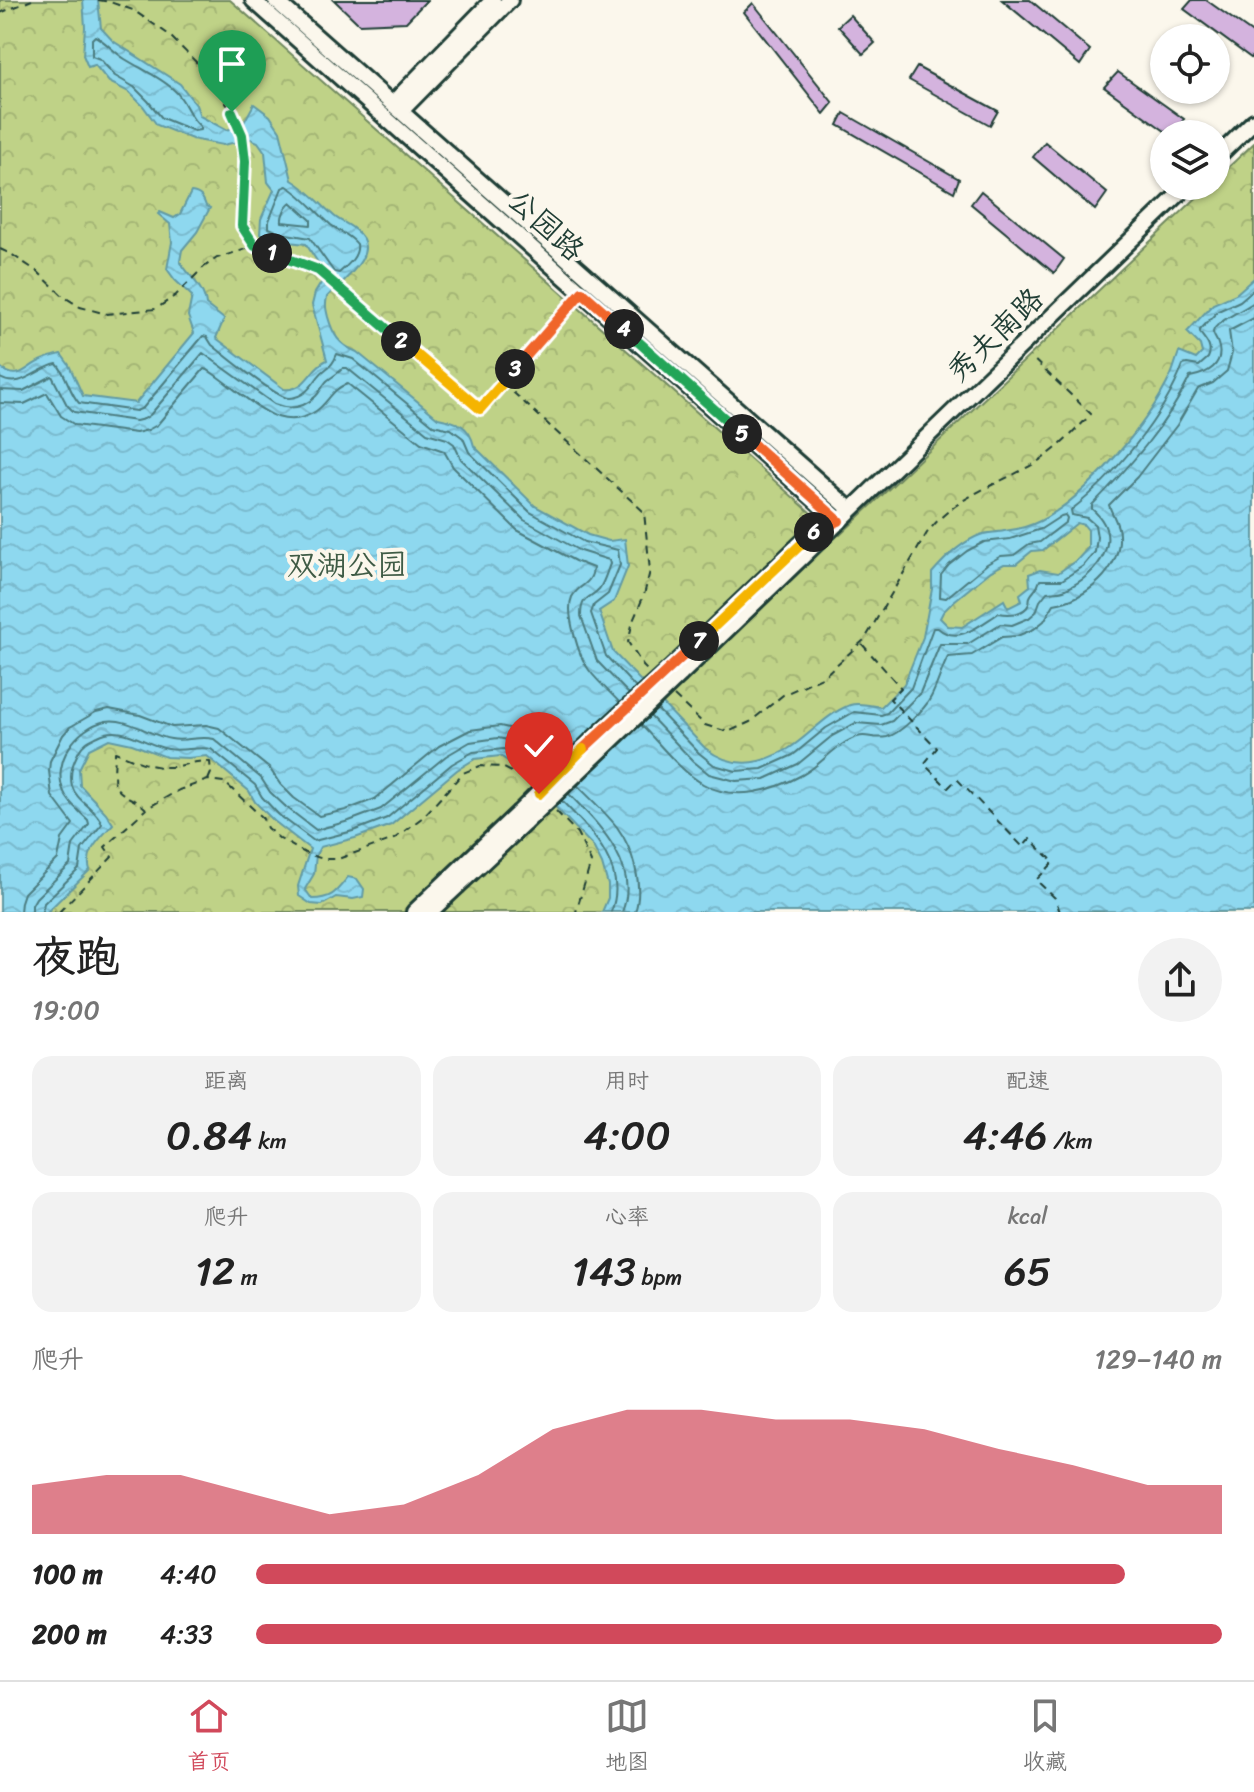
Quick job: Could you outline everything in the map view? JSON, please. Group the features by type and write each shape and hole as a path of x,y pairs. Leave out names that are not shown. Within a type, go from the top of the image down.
{"street":[{"name":"公园路","path":"253,0 839,521"},
{"name":"公园路","path":"275,0 851,510"},
{"path":"396,107 493,0"},
{"path":"396,107 510,0"},
{"path":"1230,144 1254,121"},
{"name":"秀夫南路","path":"430,912 522,818 851,510 1172,200"},
{"name":"秀夫南路","path":"414,912 522,818 539,794 590,742 675,672"}],"path":[{"path":"0,13 32,0"},
{"path":"98,0 133,10 168,34 202,68 232,112 242,135 245,161 242,226 255,246 318,270 480,409 582,292"},
{"path":"0,249 38,272 63,296 80,307 107,314 156,309 217,258 255,246"},
{"path":"861,643 901,688 890,699 937,748 924,764 948,788 957,779 1023,847 1030,839 1054,862 1036,880 1055,898 1060,912"},
{"path":"147,808 119,791 114,783 115,752 168,768 201,760 210,762 208,780"},
{"path":"59,912 112,857 105,847 147,808 179,790 208,780 224,782 262,817 267,828 280,839 305,853 323,859 338,859 394,839 423,817 463,773 480,766 502,767 523,778 577,833 591,862 576,912"}],"green space":[{"name":"双湖公园","path":"0,0 230,0 811,513 840,535 1194,200 1230,200 1230,166 1254,143 1254,912 0,912"}],"water":[{"path":"83,0 98,0 101,28 113,41 180,84 196,105 200,116 226,130 242,126 254,104 270,116 280,131 292,180 363,238 365,247 358,265 327,297 328,317 338,339 438,418 466,429 474,446 535,506 588,535 609,541 625,539 628,566 614,601 599,611 613,652 705,748 735,762 756,762 777,755 850,705 881,707 904,684 923,637 932,573 954,551 973,538 1036,523 1077,495 1115,457 1148,415 1171,375 1179,352 1196,359 1202,353 1200,345 1187,332 1213,304 1236,294 1254,278 1254,912 602,912 608,898 608,885 593,846 517,767 500,756 475,759 457,770 391,825 320,847 314,874 305,889 312,899 333,894 348,877 357,879 364,889 363,897 336,897 322,905 311,904 299,896 298,886 310,849 274,821 255,802 249,791 207,756 166,757 109,739 89,749 79,769 80,785 113,824 91,851 90,870 47,912 0,912 0,367 17,374 44,359 61,354 83,396 136,403 194,333 188,316 192,296 167,269 172,242 170,224 158,214 160,212 174,218 180,214 191,192 201,196 210,208 197,232 182,250 180,261 199,287 206,305 224,319 216,338 284,389 298,387 327,360 312,305 326,275 306,244 279,241 260,234 261,219 274,190 268,182 265,152 258,142 251,139 223,145 192,139 157,125 129,92 109,82 95,65 88,67 83,55","holes":["1077,523 1088,530 1088,548 1058,573 1040,570 1029,574 1030,586 1020,594 1022,601 1008,608 1004,600 962,627 948,626 940,618 954,601 991,571 1004,564 1016,564 1032,551 1043,550"]}],"building":[{"path":"334,0 427,0 406,22 359,24"},
{"path":"1002,0 1030,0 1090,50 1080,65"},
{"path":"1192,0 1206,0 1254,34 1254,54 1251,58 1230,43 1230,24 1205,24 1184,9"},
{"path":"753,3 833,103 824,114 744,12"},
{"path":"850,15 875,43 863,54 838,26"},
{"path":"917,67 998,111 990,125 909,80"},
{"path":"1118,72 1150,95 1150,104 1163,104 1184,119 1150,120 1104,87"},
{"path":"844,113 959,179 954,192 838,125"},
{"path":"1045,142 1107,193 1095,210 1033,157"},
{"path":"981,191 1064,259 1054,273 971,204"}],"route":[{"path":"232,112 242,135 245,161 242,226 255,246 318,270 480,409 582,292 839,521 815,530 539,794"}]}
